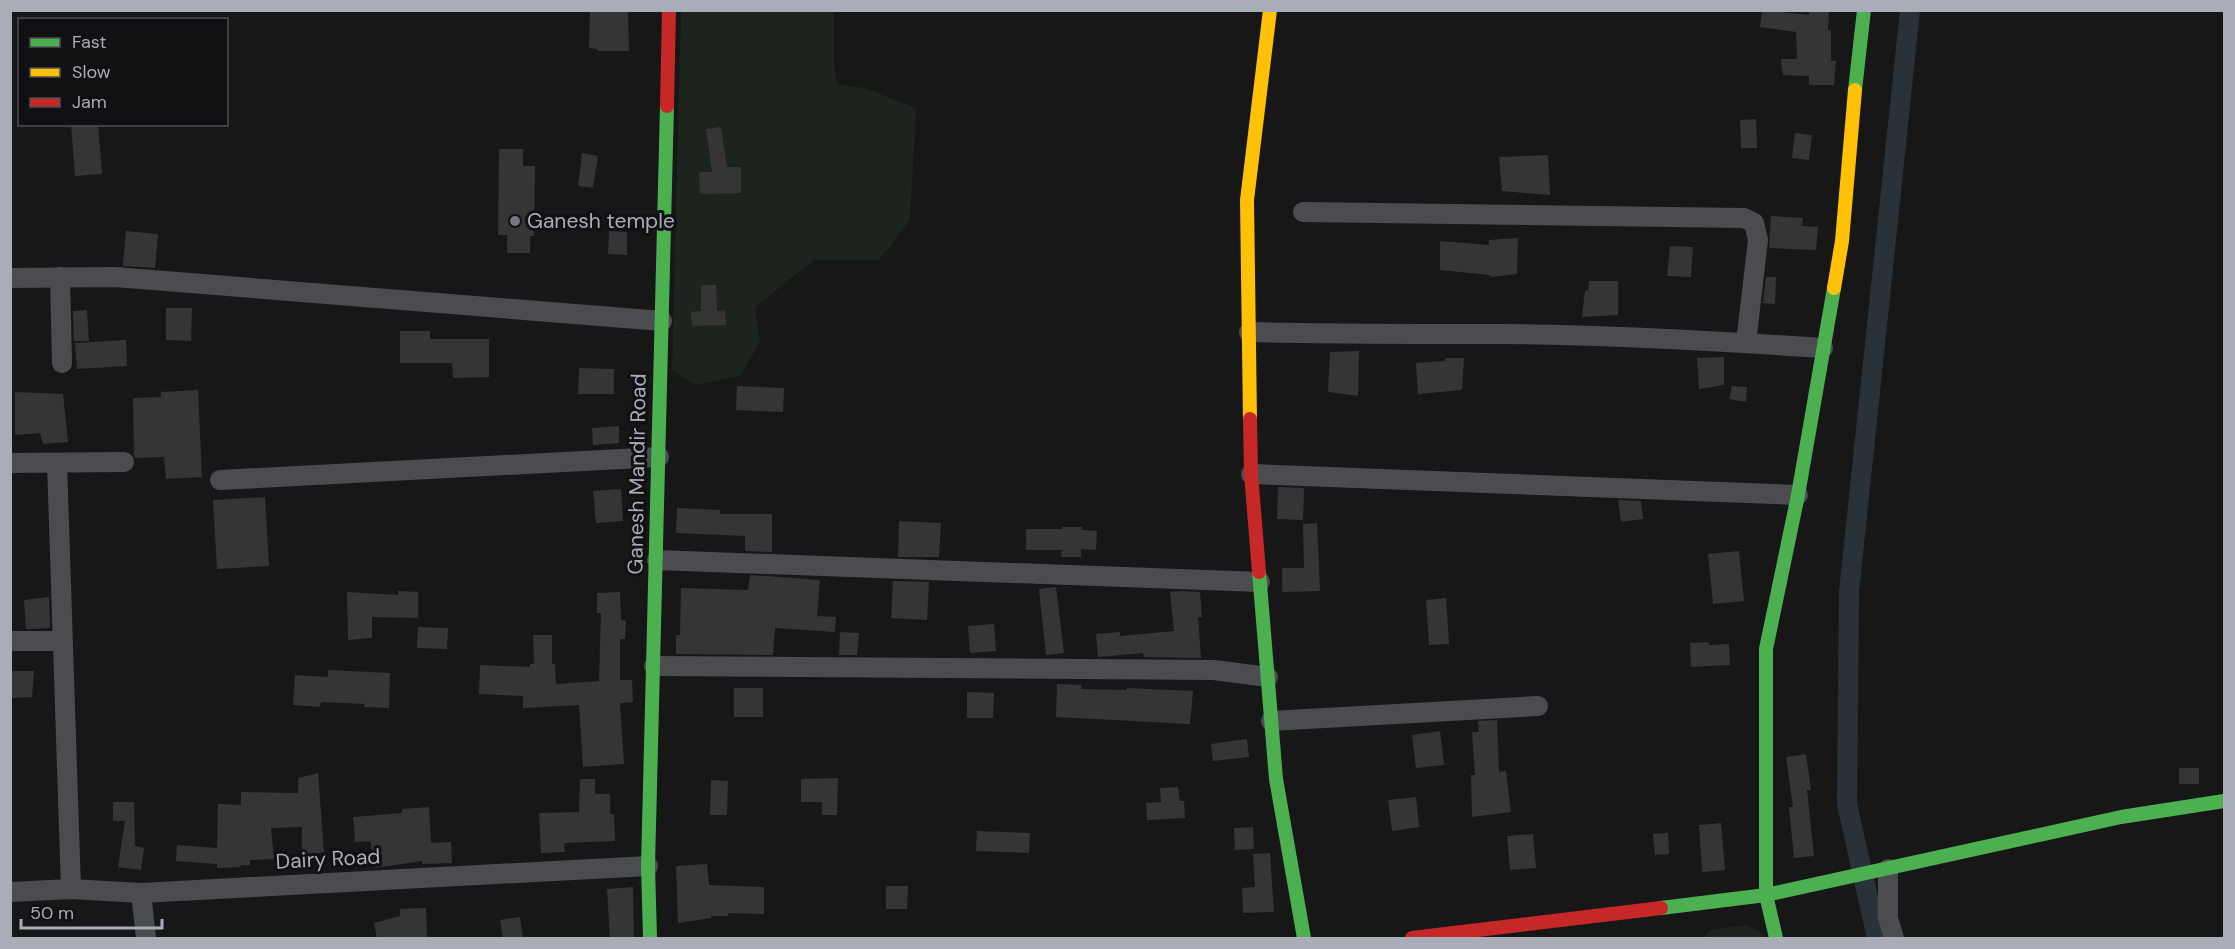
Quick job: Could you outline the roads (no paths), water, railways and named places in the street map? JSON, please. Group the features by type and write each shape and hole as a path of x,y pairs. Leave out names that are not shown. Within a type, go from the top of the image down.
{"street":[{"name":"Ganesh Mandir Road","path":"650,939 648,866 669,10"},
{"path":"1270,10 1247,200 1251,474 1276,779 1304,939"},
{"path":"1776,939 1766,895 1766,649 1798,495 1842,241 1858,51 1864,10"},
{"path":"1303,212 1744,218 1755,223 1758,240 1746,342"},
{"path":"60,277 62,363"},
{"path":"10,278 115,277 662,321"},
{"path":"1249,332 1361,335 1506,334 1746,342 1823,348"},
{"path":"220,480 659,457"},
{"path":"10,463 124,462"},
{"path":"57,463 61,641 71,889"},
{"path":"1251,474 1798,495"},
{"path":"657,560 1260,582"},
{"path":"10,641 61,641"},
{"path":"654,666 1214,670 1268,677"},
{"path":"1271,721 1538,706"},
{"path":"1412,939 1766,895 2121,817 2224,801"},
{"name":"Dairy Road","path":"10,892 71,889 141,893 648,866"},
{"path":"1882,870 1888,918 1894,939"},
{"path":"141,893 146,939"}],"waterway":[{"path":"1877,938 1847,804 1849,592 1910,10"}],"place":[{"name":"Ganesh temple","path":"515,221"}]}
